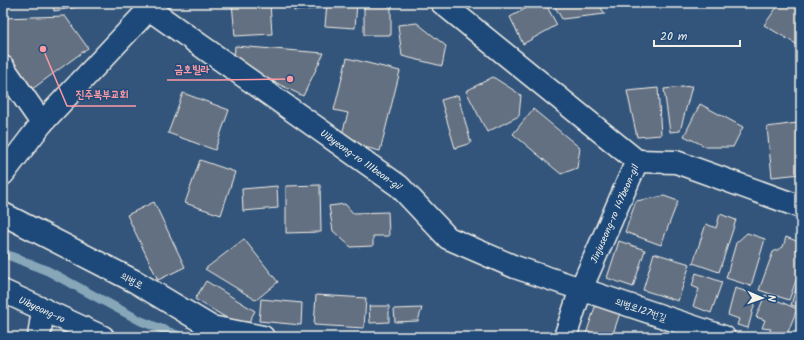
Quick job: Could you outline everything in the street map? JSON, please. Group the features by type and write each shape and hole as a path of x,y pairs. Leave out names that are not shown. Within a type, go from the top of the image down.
{"street":[{"path":"442,3 637,161"},
{"name":"Uibyeong-ro 111beon-gil","path":"3,174 42,123 150,5 399,186 448,238 515,267 581,289"},
{"path":"3,67 42,123"},
{"name":"Jinjuseong-ro 147beon-gil","path":"565,337 581,289 637,161 676,162 801,207"},
{"name":"의병로","path":"3,214 136,282 211,327 263,337"},
{"name":"의병로127번길","path":"581,289 724,337"},
{"name":"Uibyeong-ro","path":"3,291 103,337"},
{"path":"39,337 43,309"}],"building":[{"path":"53,3 96,3 96,4 54,11"},
{"path":"232,3 270,3 272,34 235,36"},
{"path":"293,3 321,3 322,8 294,11"},
{"path":"327,3 357,3 355,28 325,26"},
{"path":"364,3 391,3 391,35 364,35"},
{"path":"536,3 545,3 557,25 523,44 510,17"},
{"path":"553,3 598,3 605,14 562,19"},
{"path":"780,3 801,3 801,47 764,25"},
{"path":"65,16 88,48 31,90 3,51 3,18"},
{"path":"417,23 446,46 442,66 402,56 398,25"},
{"path":"235,46 324,53 303,96 234,62"},
{"path":"347,58 400,71 380,151 340,141 348,113 334,110"},
{"path":"493,77 521,95 519,116 487,132 466,91"},
{"path":"692,86 680,131 670,132 664,89"},
{"path":"658,88 661,135 637,137 627,91"},
{"path":"183,93 229,110 215,150 168,133"},
{"path":"458,95 471,143 455,148 441,100"},
{"path":"700,104 743,127 733,147 707,147 684,136"},
{"path":"533,109 580,148 577,168 561,174 513,134"},
{"path":"797,123 801,174 772,177 767,127"},
{"path":"200,160 235,172 221,215 185,203"},
{"path":"320,185 321,232 286,233 286,186"},
{"path":"277,186 278,208 243,211 242,189"},
{"path":"664,196 678,201 661,245 625,232 636,201"},
{"path":"154,202 185,267 158,280 127,215"},
{"path":"345,204 353,213 388,212 389,236 373,236 373,246 351,247 333,231 329,206"},
{"path":"720,214 736,220 719,272 693,263 706,224 716,228"},
{"path":"747,233 765,239 751,286 726,278 736,243"},
{"path":"786,237 799,242 796,250 801,252 801,267 789,300 759,290 773,252 783,247"},
{"path":"244,239 278,282 256,300 205,269"},
{"path":"619,241 645,250 633,287 607,278"},
{"path":"654,253 690,264 678,301 643,290"},
{"path":"696,273 722,282 711,313 693,306 699,289 692,286"},
{"path":"799,277 801,278 801,308 791,305"},
{"path":"206,281 255,311 245,329 195,299"},
{"path":"735,288 757,295 748,328 737,325 739,319 728,315"},
{"path":"316,295 366,298 364,328 314,325"},
{"path":"765,295 797,309 786,337 767,337 771,329 762,328 765,320 756,317"},
{"path":"261,299 302,303 301,325 259,321"},
{"path":"597,301 621,310 612,337 585,337"},
{"path":"369,306 389,306 389,322 370,323"},
{"path":"422,308 418,321 395,322 394,309"}],"waterway":[{"path":"3,253 48,271 141,321 182,337"}],"place":[{"name":"진주북부교회","path":"43,49"},
{"name":"금호빌라","path":"290,79"}]}
